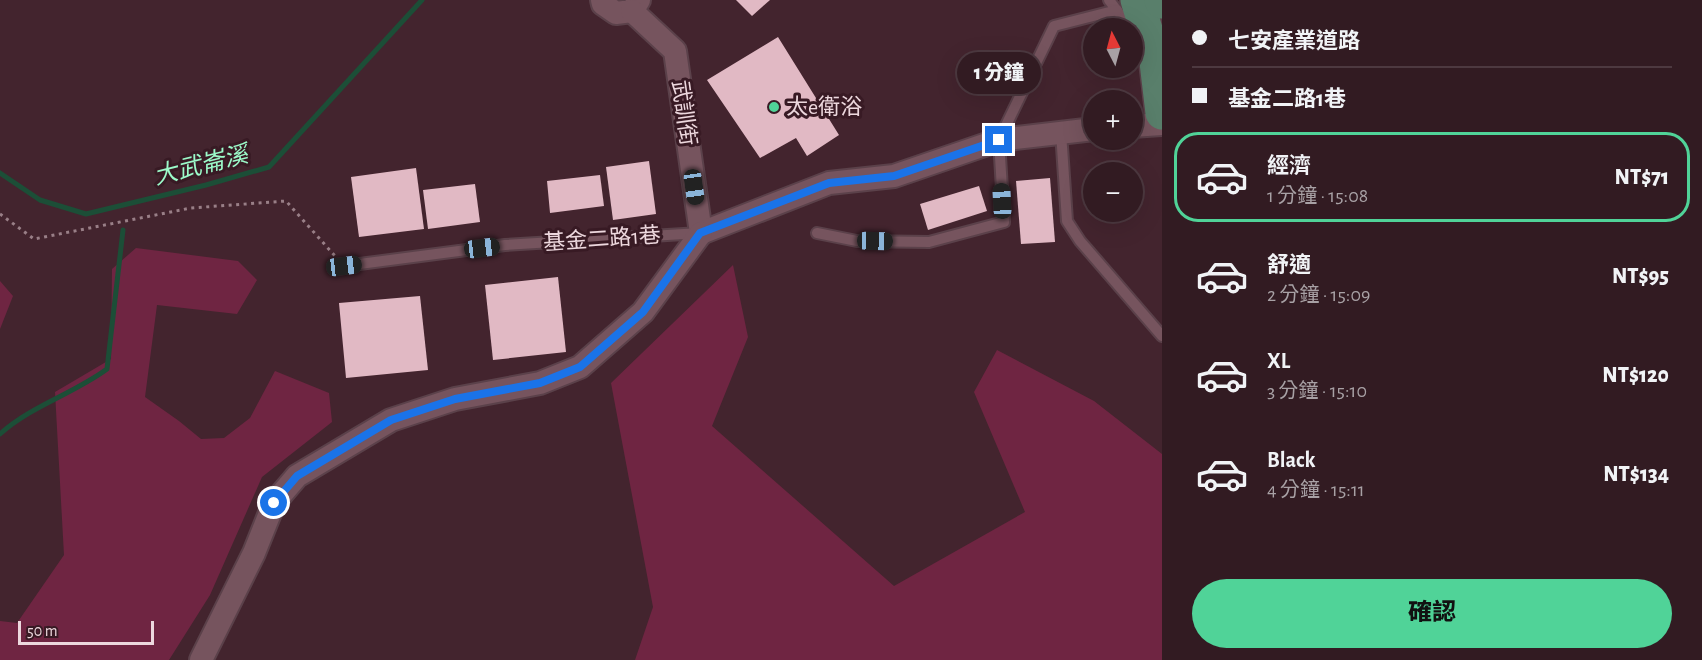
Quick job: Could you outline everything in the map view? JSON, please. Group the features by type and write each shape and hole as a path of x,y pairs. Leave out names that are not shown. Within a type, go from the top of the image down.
{"main road":[{"path":"1127,5 1156,62 1150,120"}],"street":[{"path":"602,0 603,4 616,13 635,5"},
{"name":"武訓街","path":"635,5 675,51 700,233"},
{"name":"基金二路1巷","path":"700,233 829,183 894,176 999,140 1083,130"},
{"path":"201,660 254,553 274,503 297,476 391,420 455,399 540,383 580,367 643,312 700,233"}],"lane":[{"path":"1109,0 1127,5"},
{"path":"817,233 856,241 929,242 1004,222 999,140 1054,26 1127,5"},
{"path":"1061,132 1067,221 1080,242 1162,336"},
{"name":"基金二路1巷","path":"344,266 505,245 700,233"}],"path":[{"path":"0,214 34,239 191,208 286,201 344,266"}],"shaded area":[{"path":"136,248 238,261 257,280 237,314 157,305 145,397 201,439 224,438 250,418 275,371 329,393 332,422 262,477 210,595 169,660 0,660 0,621 17,623 64,555 55,392 111,359 112,269"},
{"path":"733,265 748,337 712,426 894,586 1025,512 974,392 997,350 1094,401 1162,454 1162,660 635,660 653,607 611,383"},
{"path":"0,281 13,296 0,329"}],"building":[{"path":"736,0 770,0 752,16"},
{"name":"太e衛浴","path":"778,37 839,135 807,156 796,138 760,158 707,80"},
{"path":"649,161 656,214 613,220 606,167"},
{"path":"416,168 424,229 359,237 351,177"},
{"path":"600,175 604,206 550,213 547,181"},
{"path":"1050,178 1055,242 1021,244 1016,181"},
{"path":"475,184 480,222 428,229 423,190"},
{"path":"979,186 987,211 928,230 920,204"},
{"path":"558,277 566,352 493,360 485,285"},
{"path":"420,296 428,370 346,378 339,303"}],"waterway":[{"name":"大武崙溪","path":"0,173 40,200 86,214 269,167 422,0"},
{"path":"0,434 25,416 107,369 123,230"}],"place":[{"name":"太e衛浴","path":"774,107"}],"route":[{"path":"274,503 297,476 391,420 455,399 540,383 580,367 643,312 700,233 829,183 894,176 999,140"}]}
